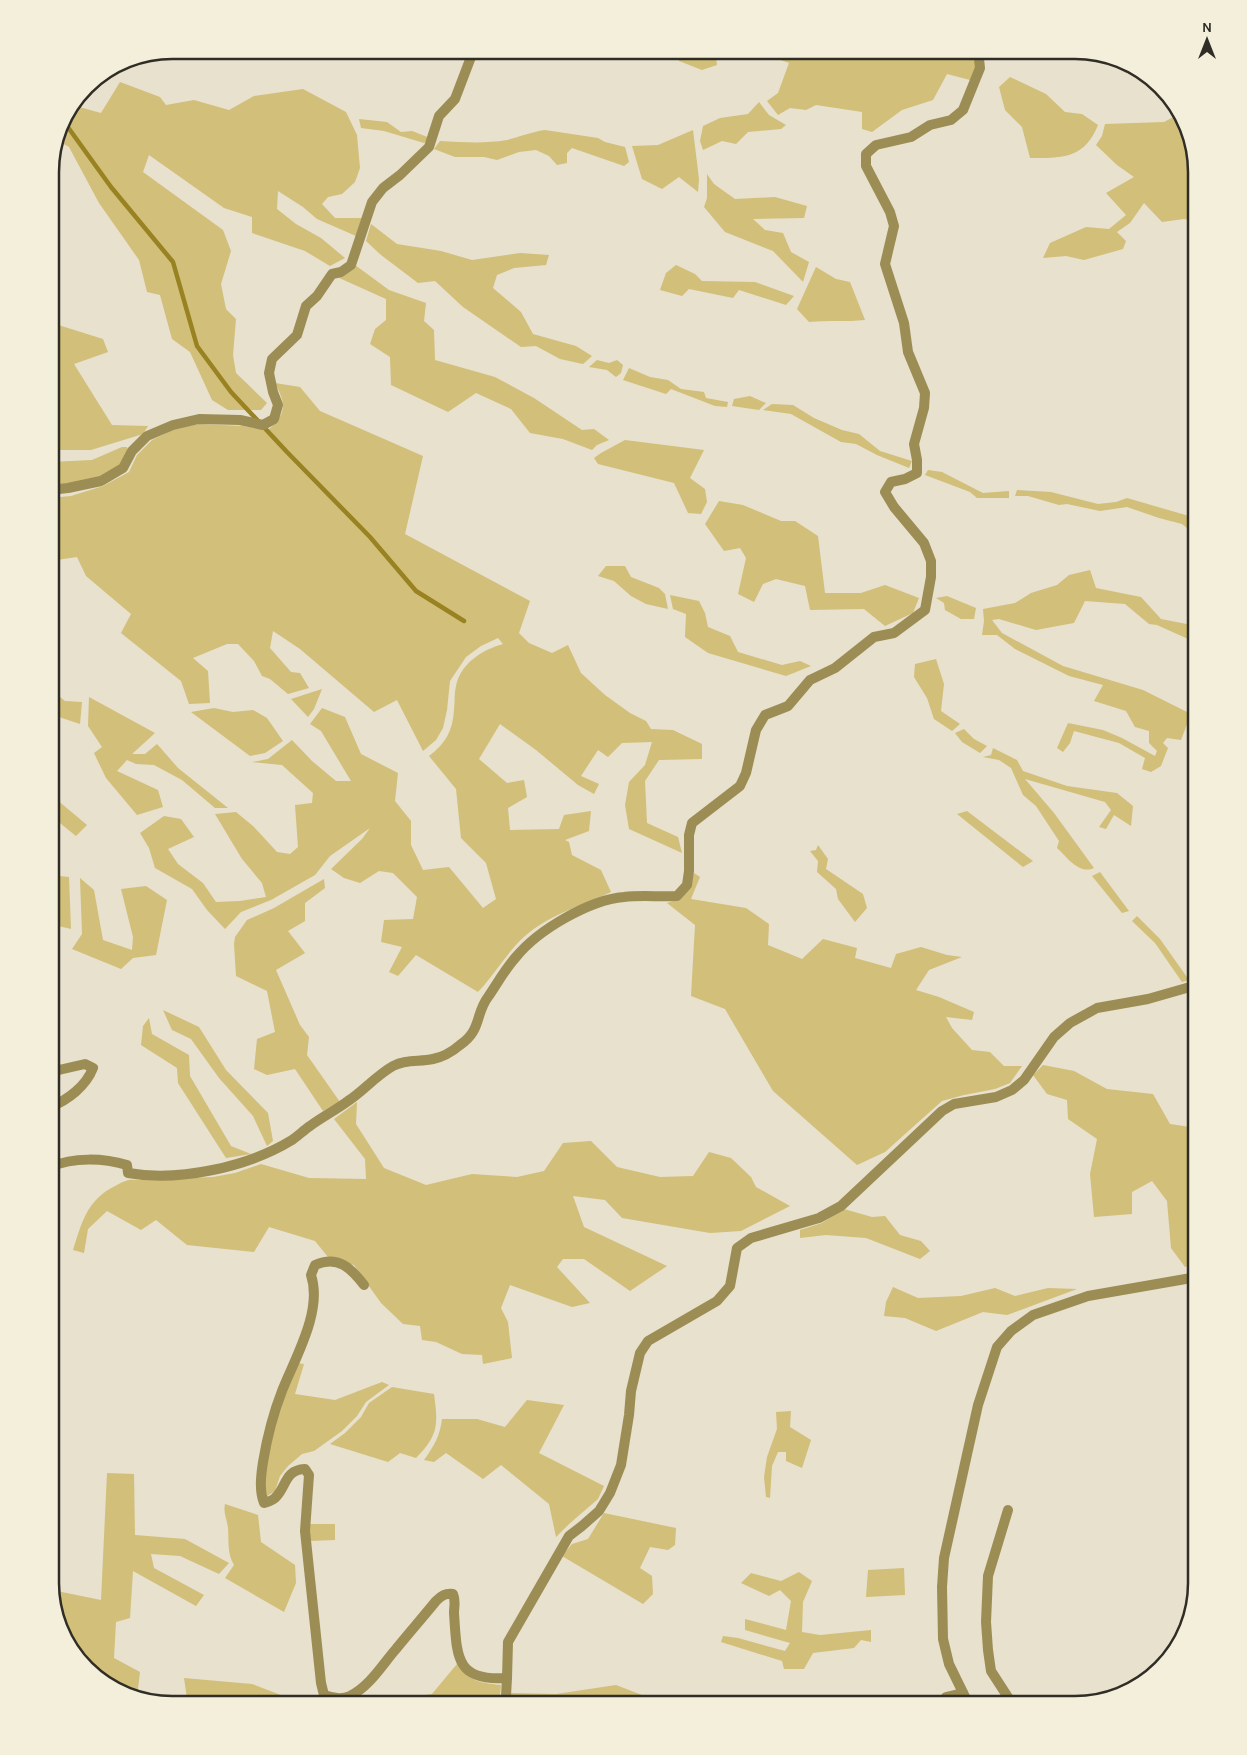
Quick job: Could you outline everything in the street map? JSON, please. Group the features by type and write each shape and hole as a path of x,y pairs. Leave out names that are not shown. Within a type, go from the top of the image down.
{"street":[{"path":"59,489 101,481 123,468 132,451 147,436 173,425 199,419 240,420 263,425 274,419 278,405 269,373 272,360 297,334 306,306 317,296 332,274 341,272 351,265 372,202 383,188 400,175 429,147 439,116 455,99 470,59"},
{"path":"59,1164 97,1160 115,1162 127,1165 128,1173 139,1175 165,1175 227,1166 261,1155 292,1139 359,1094 391,1067 403,1061 441,1057 461,1045 474,1033 484,1002 516,956 542,932 571,915 602,902 623,897 677,896 687,884 689,835 692,823 740,786 746,773 756,730 764,715 788,706 810,680 835,668 874,637 894,633 925,610 931,561 924,543 894,507 886,492 891,482 905,479 917,473 918,460 914,444 924,408 925,393 908,352 904,323 885,264 894,226 890,212 866,166 866,154 876,145 911,137 930,125 951,120 963,110 980,68 979,59"},
{"path":"506,1696 508,1642 569,1536 599,1511 610,1493 622,1465 631,1391 640,1353 648,1341 717,1301 730,1286 736,1248 751,1238 819,1218 841,1206 942,1111 954,1104 996,1097 1012,1090 1024,1080 1054,1037 1070,1023 1097,1008 1148,999 1188,988"},
{"path":"59,1070 86,1064 94,1068 89,1079 59,1104"},
{"path":"326,1696 324,1695 321,1683 305,1531 309,1475 305,1469 298,1469 288,1476 275,1498 264,1503 261,1495 262,1469 266,1445 281,1394 309,1323 314,1294 311,1275 315,1265 324,1261 348,1266 364,1285"},
{"path":"965,1696 949,1664 942,1639 944,1558 978,1405 996,1347 1011,1331 1033,1315 1088,1296 1188,1278"},
{"path":"1007,1696 991,1671 986,1622 988,1576 1008,1510"},
{"path":"350,1696 361,1689 375,1675 436,1601 448,1593 453,1594 455,1599 454,1610 459,1655 464,1667 474,1675 493,1679 508,1678"},
{"path":"949,1696 963,1692"}],"shaded area":[{"path":"678,59 716,59 717,65 702,70"},
{"path":"778,59 975,59 976,67 970,80 947,74 933,100 902,110 872,132 862,129 862,112 816,105 806,110 790,108 778,115 767,101 778,93 789,63"},
{"path":"1100,62 1112,65 1128,72 1126,73 1114,66"},
{"path":"1010,77 1046,94 1065,112 1082,114 1098,125 1086,144 1079,150 1062,157 1030,158 1022,127 1005,110 999,87"},
{"path":"120,82 160,97 166,105 194,100 229,110 254,96 303,89 346,112 357,135 360,168 355,182 342,194 328,197 322,204 335,218 363,218 356,236 317,219 303,207 278,191 277,209 296,224 321,238 345,258 330,266 305,251 252,233 252,217 224,208 149,155 143,172 223,230 231,251 221,284 226,309 236,319 233,355 236,373 267,403 261,410 228,410 212,400 190,352 172,339 160,295 147,292 139,260 99,203 69,147 63,143 67,128 79,107 101,113"},
{"path":"759,102 769,115 786,125 781,129 748,132 736,144 722,141 703,150 700,141 703,126 720,118 748,114"},
{"path":"1174,117 1184,142 1188,172 1188,220 1162,222 1144,203 1130,223 1117,232 1126,241 1123,249 1084,260 1066,256 1043,258 1050,243 1086,227 1109,229 1126,215 1106,193 1134,177 1117,165 1096,145 1102,136 1105,124 1164,122"},
{"path":"359,119 387,122 401,132 412,131 430,138 424,143 384,131 361,128"},
{"path":"545,130 598,138 605,142 625,147 629,162 624,166 572,148 567,153 567,163 557,165 549,156 536,150 519,152 497,160 484,157 455,157 434,149 440,141 498,141"},
{"path":"693,130 699,179 698,192 679,177 662,189 642,179 632,146 658,145"},
{"path":"707,174 714,184 735,199 775,197 807,206 804,218 753,219 765,230 783,233 791,252 809,262 803,282 773,251 725,232 704,207 707,198"},
{"path":"371,224 397,244 441,251 472,260 520,253 549,255 546,265 514,268 497,275 493,288 521,312 533,334 576,346 592,356 583,364 560,359 536,346 521,347 463,307 435,281 418,283 381,255 366,241"},
{"path":"355,265 389,290 426,303 424,321 434,330 435,360 495,377 534,398 582,430 594,429 609,440 597,445 592,450 563,439 530,433 511,409 476,393 448,412 391,385 390,357 370,344 375,329 386,320 386,299 337,277"},
{"path":"676,265 695,274 702,281 755,282 794,296 786,305 739,290 733,298 689,289 682,296 660,290 666,273"},
{"path":"816,267 836,279 850,282 865,320 809,322 797,309"},
{"path":"59,325 103,339 108,352 74,364 112,425 148,426 143,434 91,450 59,450"},
{"path":"597,360 609,363 617,360 623,365 621,373 616,377 607,370 589,367"},
{"path":"629,368 650,377 668,380 681,389 704,392 706,398 728,402 727,407 715,406 671,389 666,394 623,380"},
{"path":"275,383 300,387 320,411 423,456 405,534 530,601 519,633 529,643 552,653 568,645 581,673 605,695 630,713 646,721 651,729 673,730 702,744 702,759 659,760 645,781 647,823 678,837 682,853 629,829 625,805 629,782 645,765 652,742 622,743 608,757 598,750 581,776 599,784 594,794 578,785 536,750 500,724 479,759 507,783 524,780 527,797 508,808 510,830 559,829 564,815 591,811 589,831 565,840 569,842 572,855 601,870 611,892 555,916 534,929 512,949 478,992 416,955 398,976 389,972 402,947 381,942 384,920 413,919 417,897 393,873 379,871 360,883 344,878 331,869 362,839 370,828 330,856 315,875 271,900 241,912 225,929 207,910 192,889 155,868 149,848 140,833 164,816 181,819 194,837 168,849 178,864 203,883 216,902 266,897 262,883 242,859 215,814 236,812 253,826 277,852 290,854 298,847 295,805 312,803 313,793 282,765 252,762 268,759 292,740 312,761 336,781 351,781 321,731 310,724 322,708 345,717 361,754 398,773 395,801 411,821 411,845 423,870 449,867 483,908 496,899 486,863 461,838 456,789 429,756 440,747 450,731 456,686 463,671 480,654 503,644 498,638 481,646 466,657 450,681 443,728 436,740 423,751 397,700 374,712 300,649 273,631 270,648 291,672 300,673 309,688 288,694 270,679 262,676 254,661 238,644 227,644 193,658 208,671 210,703 189,704 181,681 121,633 131,614 86,576 77,557 59,560 59,497 71,496 103,486 129,472 137,455 152,440 177,428 199,424 243,426 268,430 279,419 281,414 283,403"},
{"path":"750,396 766,403 759,410 732,406 734,399"},
{"path":"772,404 793,405 814,418 842,430 859,434 880,451 912,461 909,468 856,444 841,442 791,414 763,410"},
{"path":"625,440 704,450 690,478 705,489 707,502 701,514 688,513 674,483 598,464 594,458"},
{"path":"122,447 127,447 128,450 120,467 99,479 59,486 59,462 92,460"},
{"path":"928,470 942,472 983,493 1009,491 1009,498 977,498 970,492 925,475"},
{"path":"1017,490 1051,492 1098,504 1116,502 1127,498 1188,516 1188,529 1182,524 1127,507 1100,511 1067,504 1059,505 1028,496 1015,496"},
{"path":"719,501 743,505 781,521 795,521 818,536 825,593 861,593 885,585 919,598 913,613 885,626 864,609 810,610 805,586 776,579 763,584 754,602 738,594 746,558 740,548 724,551 705,524"},
{"path":"606,566 625,566 631,577 659,588 665,594 668,609 646,604 631,596 614,581 598,576"},
{"path":"1090,570 1096,588 1141,597 1161,619 1188,624 1188,639 1157,625 1149,624 1125,604 1085,601 1074,623 1036,630 999,619 992,620 1002,633 1063,666 1143,690 1187,712 1188,722 1181,740 1167,738 1163,743 1168,748 1161,766 1151,772 1142,769 1145,758 1119,743 1074,731 1070,743 1063,752 1057,748 1068,723 1103,730 1155,756 1157,751 1149,743 1149,731 1135,727 1126,711 1094,701 1103,685 1069,676 1015,649 997,635 982,635 983,609 1015,603 1031,593 1057,585 1069,575"},
{"path":"670,595 699,601 705,613 708,627 730,636 738,652 782,665 800,661 811,666 786,676 708,653 685,637 686,614 673,609"},
{"path":"947,596 976,608 974,619 961,619 945,610 944,603 936,598"},
{"path":"936,659 944,684 941,711 960,724 952,731 934,719 927,698 914,677 915,664"},
{"path":"322,689 314,709 308,717 291,699"},
{"path":"59,696 65,701 82,702 80,724 59,717"},
{"path":"89,697 155,733 132,754 145,754 157,744 178,768 228,808 215,808 182,780 154,765 136,764 127,760 117,771 158,790 163,807 137,815 106,778 94,753 102,747 88,726"},
{"path":"214,708 233,712 253,710 267,718 283,741 265,753 250,756 191,712"},
{"path":"964,729 974,739 987,746 980,753 962,742 955,733"},
{"path":"993,748 1017,760 1023,771 1067,786 1117,793 1133,806 1131,826 1114,815 1106,829 1099,827 1111,810 1105,802 1025,779 1054,813 1094,868 1089,870 1078,867 1057,848 1059,841 1036,806 1023,795 1011,768 999,760 983,757 991,755"},
{"path":"59,802 87,825 76,836 59,822"},
{"path":"967,811 1033,861 1023,867 957,814"},
{"path":"818,845 828,859 826,869 863,894 867,908 855,922 838,899 836,889 817,872 818,861 810,851 816,850"},
{"path":"1100,872 1129,911 1122,913 1092,876"},
{"path":"694,873 700,877 691,899 746,908 769,924 768,945 802,959 823,939 857,948 855,958 891,968 896,954 921,947 947,955 962,957 929,970 916,990 939,997 974,1012 972,1020 946,1017 952,1028 972,1050 990,1052 1004,1066 1022,1066 1010,1083 995,1089 942,1101 885,1152 857,1165 773,1091 725,1009 691,996 695,925 667,903 680,899 690,884"},
{"path":"59,876 69,877 71,929 59,926"},
{"path":"80,878 94,890 103,940 132,950 133,937 121,889 146,886 167,900 156,955 133,958 121,969 72,949 82,934"},
{"path":"324,879 325,888 305,903 305,921 288,931 305,953 276,970 300,1025 309,1037 307,1055 340,1102 323,1111 295,1069 267,1075 254,1069 257,1039 275,1032 267,991 236,976 234,944 235,937 247,920 274,908"},
{"path":"1137,916 1160,939 1188,980 1182,982 1155,943 1132,921"},
{"path":"163,1010 199,1027 226,1070 268,1113 273,1141 267,1146 253,1116 219,1078 191,1039 172,1030"},
{"path":"149,1018 152,1034 189,1055 190,1076 231,1146 251,1154 226,1158 178,1083 177,1068 141,1045 143,1026"},
{"path":"1043,1065 1074,1071 1107,1089 1153,1094 1170,1124 1188,1127 1188,1266 1185,1267 1171,1248 1167,1201 1152,1181 1132,1192 1132,1214 1094,1217 1090,1174 1097,1139 1068,1119 1067,1100 1047,1094 1033,1075"},
{"path":"357,1102 356,1124 384,1168 426,1185 472,1174 517,1177 544,1171 563,1143 591,1141 617,1167 660,1177 693,1176 709,1152 731,1158 751,1177 756,1187 790,1206 741,1231 710,1233 622,1218 605,1200 573,1196 584,1227 667,1266 630,1291 584,1259 563,1259 557,1267 590,1303 572,1307 510,1285 501,1308 508,1322 512,1358 483,1364 482,1355 462,1354 436,1342 422,1340 420,1326 403,1324 381,1303 354,1265 328,1257 315,1241 269,1227 254,1252 187,1245 156,1220 141,1230 107,1211 88,1229 84,1253 73,1250 83,1221 92,1205 106,1192 127,1180 213,1177 235,1173 261,1164 309,1178 366,1179 365,1159 334,1119"},
{"path":"844,1209 872,1217 885,1216 900,1235 921,1241 930,1251 920,1259 866,1238 826,1235 800,1238 800,1230 822,1223"},
{"path":"893,1287 918,1298 961,1296 995,1288 1015,1296 1048,1288 1077,1289 1007,1315 983,1312 936,1331 905,1318 884,1316 886,1302"},
{"path":"297,1363 304,1364 295,1394 335,1400 382,1382 389,1385 366,1402 357,1416 342,1431 314,1451 302,1454 288,1466 280,1476 275,1491 267,1496 265,1481 269,1447 279,1411"},
{"path":"392,1387 434,1394 435,1429 429,1443 416,1458 400,1453 388,1462 330,1444 345,1433 361,1417 369,1403"},
{"path":"527,1400 564,1405 539,1453 604,1486 598,1499 556,1537 549,1504 501,1465 483,1479 446,1453 434,1462 424,1460 436,1441 442,1419 477,1419 505,1427"},
{"path":"791,1411 790,1427 811,1440 802,1468 786,1461 786,1452 778,1452 772,1466 770,1498 766,1497 764,1477 767,1457 777,1429 776,1412"},
{"path":"107,1473 134,1474 135,1535 185,1539 229,1563 219,1574 180,1556 151,1554 154,1568 204,1595 196,1606 133,1571 130,1618 116,1622 114,1658 140,1672 138,1691 122,1685 109,1677 87,1658 67,1627 60,1592 101,1600"},
{"path":"225,1504 258,1515 261,1542 295,1565 296,1583 284,1612 225,1578 234,1565 229,1552"},
{"path":"604,1513 676,1528 675,1545 668,1550 650,1547 640,1568 652,1576 653,1594 643,1604 562,1556 572,1544 588,1539"},
{"path":"310,1524 335,1524 335,1540 309,1541"},
{"path":"904,1568 905,1595 866,1597 868,1570"},
{"path":"799,1572 812,1581 803,1602 802,1632 820,1635 871,1630 871,1642 861,1640 854,1648 813,1653 804,1669 784,1669 782,1661 721,1642 723,1636 738,1638 785,1651 790,1643 745,1630 745,1619 786,1630 791,1601 780,1590 769,1596 741,1583 751,1573 781,1581"},
{"path":"457,1664 471,1678 501,1685 500,1696 419,1696 432,1694"},
{"path":"184,1678 252,1684 283,1696 187,1696"},
{"path":"616,1685 642,1695 510,1696 511,1693 556,1694"}],"waterway":[{"path":"68,127 111,187 173,262 197,346 231,392 370,537 416,591 464,621"}]}
